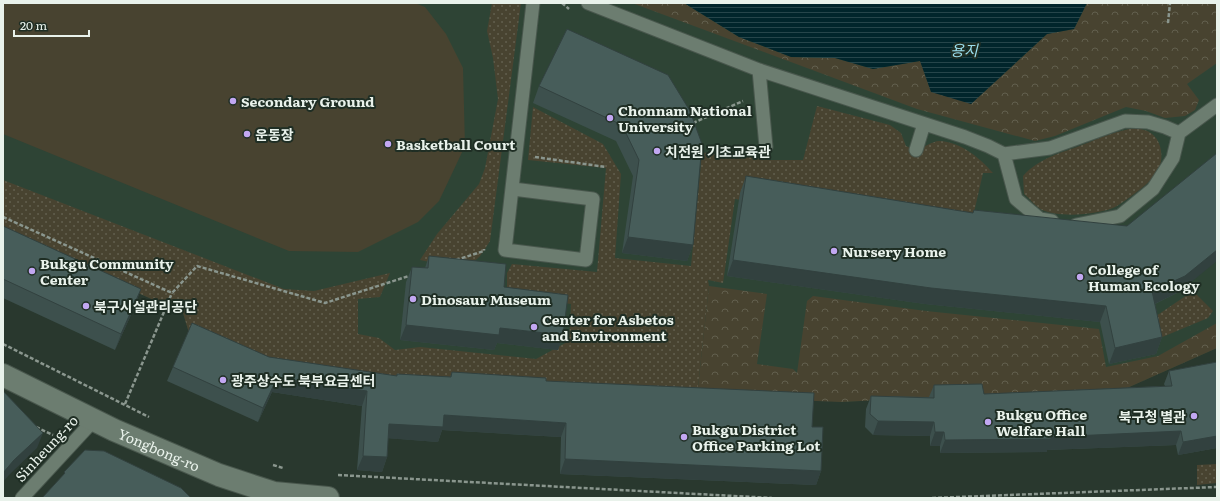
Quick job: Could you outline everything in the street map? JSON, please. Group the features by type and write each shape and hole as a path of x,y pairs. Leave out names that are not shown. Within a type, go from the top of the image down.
{"main road":[{"name":"Yongbong-ro","path":"3,375 94,420 219,475 274,493 328,498"}],"lane":[{"path":"513,189 593,199 586,260 505,250 533,3"},
{"path":"588,3 759,70 965,137 1004,154 1050,148 1125,121 1148,122 1179,133"},
{"path":"759,70 766,147"},
{"path":"1004,154 1016,199 1040,219 1078,225 1120,216 1153,189 1173,158 1179,133 1217,105"},
{"path":"916,150 924,124"},
{"name":"Sinheung-ro","path":"22,498 94,420"}],"path":[{"path":"1168,23 1170,3"},
{"path":"691,124 760,94"},
{"path":"516,154 606,167"},
{"path":"3,217 172,293"},
{"path":"453,261 484,251"},
{"path":"125,405 172,293 197,266 325,303 416,273"},
{"path":"3,344 151,418"},
{"path":"32,425 71,444"},
{"path":"271,465 285,469"},
{"path":"336,475 772,498"},
{"path":"932,498 1217,487"}],"shaded area":[{"name":"Chonnam National University","path":"3,3 1217,3 1217,348 1127,388 841,402 189,333 183,313 3,233"}],"green space":[{"name":"Secondary Ground","path":"3,3 415,3 425,7 446,34 463,68 465,146 439,201 418,222 358,252 289,251 3,134"},
{"path":"492,3 521,3 490,241 477,259 464,264 457,265 433,263 420,260 437,234 479,184 485,168 498,99 493,58 487,31"},
{"path":"632,3 684,3 739,37 791,57 835,58 873,69 920,61 971,104 1047,34 1074,29 1087,3 1217,3 1217,63 1187,84 1199,100 1195,110 1185,116 1165,118 1146,111 1126,107 1055,136 1035,141 917,109"},
{"path":"817,106 890,125 901,133 906,146 916,150 937,141 955,144 976,157 993,173 983,173 973,217 946,238 735,199 723,283 708,280 709,286 697,396 320,379 189,333 183,313 3,233 3,180 284,289 314,291 390,273 380,297 358,299 358,334 379,338 395,350 420,347 536,359 569,341 571,304 507,295 507,273 512,264 597,272 606,168 528,160 533,107 603,144 621,174 615,258 691,266 702,153 727,151 770,160 803,160"},
{"path":"1135,128 1144,130 1156,138 1161,152 1161,163 1157,173 1149,182 1117,206 1101,212 1069,215 1059,214 1042,210 1024,194 1023,176 1043,160 1108,135"},
{"path":"709,286 767,294 757,364 793,369 797,373 807,301 813,296 926,311 1099,329 1106,367 1158,356 1217,323 1217,348 1127,388 841,402 697,396"},
{"path":"1193,291 1213,311 1208,318 1160,338 1156,316"},
{"path":"1217,464 1217,483 1197,485 1197,465"}],"water":[{"name":"용지","path":"684,3 1087,3 1074,29 1047,34 971,104 931,92 920,61 873,69 835,58 791,57 739,37"}],"building":[{"name":"치전원 기초교육관","path":"567,29 668,75 690,111 702,144 693,245 628,237 639,160 622,125 539,86"},
{"path":"1217,153 1217,250 1185,276 1152,291 1162,337 1115,348 1106,306 931,288 733,260 746,176 973,213 974,210 1127,226"},
{"name":"Bukgu Community Center","path":"3,226 141,289 121,334 3,279"},
{"path":"429,256 506,264 504,287 568,295 563,335 500,328 499,335 406,325 412,267 428,268"},
{"path":"192,323 269,357 397,376 397,374 451,377 452,372 546,378 546,381 814,393 812,427 823,427 821,471 565,459 566,423 444,415 443,427 389,424 387,457 363,456 367,391 277,378 263,408 173,367"},
{"path":"1217,362 1217,436 1183,442 1181,431 1051,437 1051,439 945,440 944,432 935,432 934,422 878,421 870,414 871,396 934,398 934,385 982,384 984,394 1172,386 1169,371"},
{"path":"3,391 43,433 14,460 3,473"},
{"path":"85,450 104,451 181,488 191,498 42,498"}],"place":[{"name":"Secondary Ground","path":"233,101"},
{"name":"Chonnam National University","path":"610,118"},
{"name":"운동장","path":"247,134"},
{"name":"Basketball Court","path":"388,144"},
{"name":"치전원 기초교육관","path":"657,151"},
{"name":"Nursery Home","path":"834,251"},
{"name":"Bukgu Community Center","path":"32,271"},
{"name":"College of Human Ecology","path":"1080,277"},
{"name":"Dinosaur Museum","path":"413,299"},
{"name":"북구시설관리공단","path":"86,306"},
{"name":"Center for Asbetos and Environment","path":"534,327"},
{"name":"광주상수도 북부요금센터","path":"223,380"},
{"name":"북구청 별관","path":"1194,416"},
{"name":"Bukgu Office Welfare Hall","path":"988,422"},
{"name":"Bukgu District Office Parking Lot","path":"684,437"}]}
